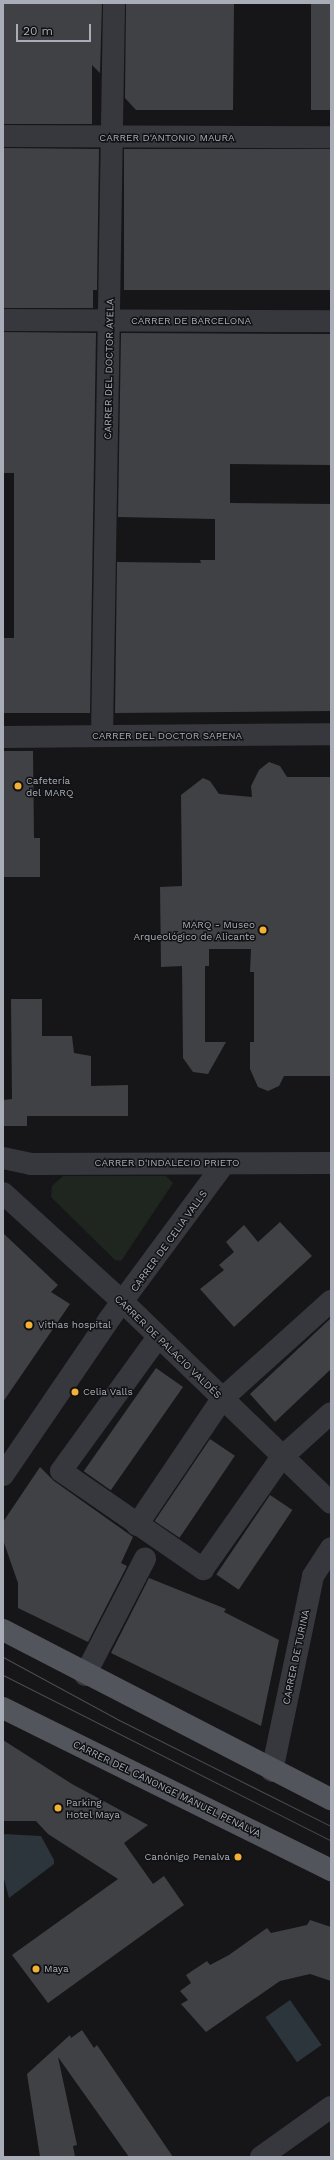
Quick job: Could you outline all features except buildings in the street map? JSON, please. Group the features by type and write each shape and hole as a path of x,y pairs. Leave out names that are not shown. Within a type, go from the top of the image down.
{"main road":[{"path":"3,1630 85,1675 272,1771 331,1799"},
{"name":"CARRER DEL CANONGE MANUEL PENALVA","path":"5,1710 331,1870"}],"street":[{"name":"CARRER DEL DOCTOR AYELA","path":"102,736 114,3"},
{"name":"CARRER D'ANTONIO MAURA","path":"3,136 112,138 331,137"},
{"name":"CARRER DE BARCELONA","path":"3,320 331,321"},
{"name":"CARRER DEL DOCTOR SAPENA","path":"3,737 331,734"},
{"name":"CARRER D'INDALECIO PRIETO","path":"3,1158 31,1164 331,1163"},
{"name":"CARRER DE CELIA VALLS","path":"3,1474 224,1164"},
{"name":"CARRER DE PALACIO VALDÉS","path":"3,1193 124,1303 281,1458 331,1503"},
{"path":"136,1525 222,1399 331,1301"},
{"path":"158,1337 61,1471 136,1525 203,1569 281,1458 331,1413"},
{"name":"CARRER DE TURINA","path":"272,1771 313,1576 331,1548"},
{"path":"85,1675 144,1559"},
{"path":"261,2157 331,2107"}],"shaded area":[{"path":"63,1176 166,1176 173,1183 121,1261 115,1260 51,1197 52,1186"},
{"path":"3,1834 41,1836 54,1860 54,1864 9,1898 3,1875"},
{"path":"290,2000 322,2045 297,2062 265,2017"}],"tram line":[{"path":"3,1657 119,1720 331,1826"},
{"path":"3,1675 331,1841"}],"place":[{"name":"Cafetería del MARQ","path":"18,786"},
{"name":"MARQ - Museo Arqueológico de Alicante","path":"263,930"},
{"name":"Vithas hospital","path":"29,1325"},
{"name":"Celia Valls","path":"75,1392"},
{"name":"Parking Hotel Maya","path":"58,1808"},
{"name":"Canónigo Penalva","path":"238,1857"},
{"name":"Maya","path":"36,1969"}]}
